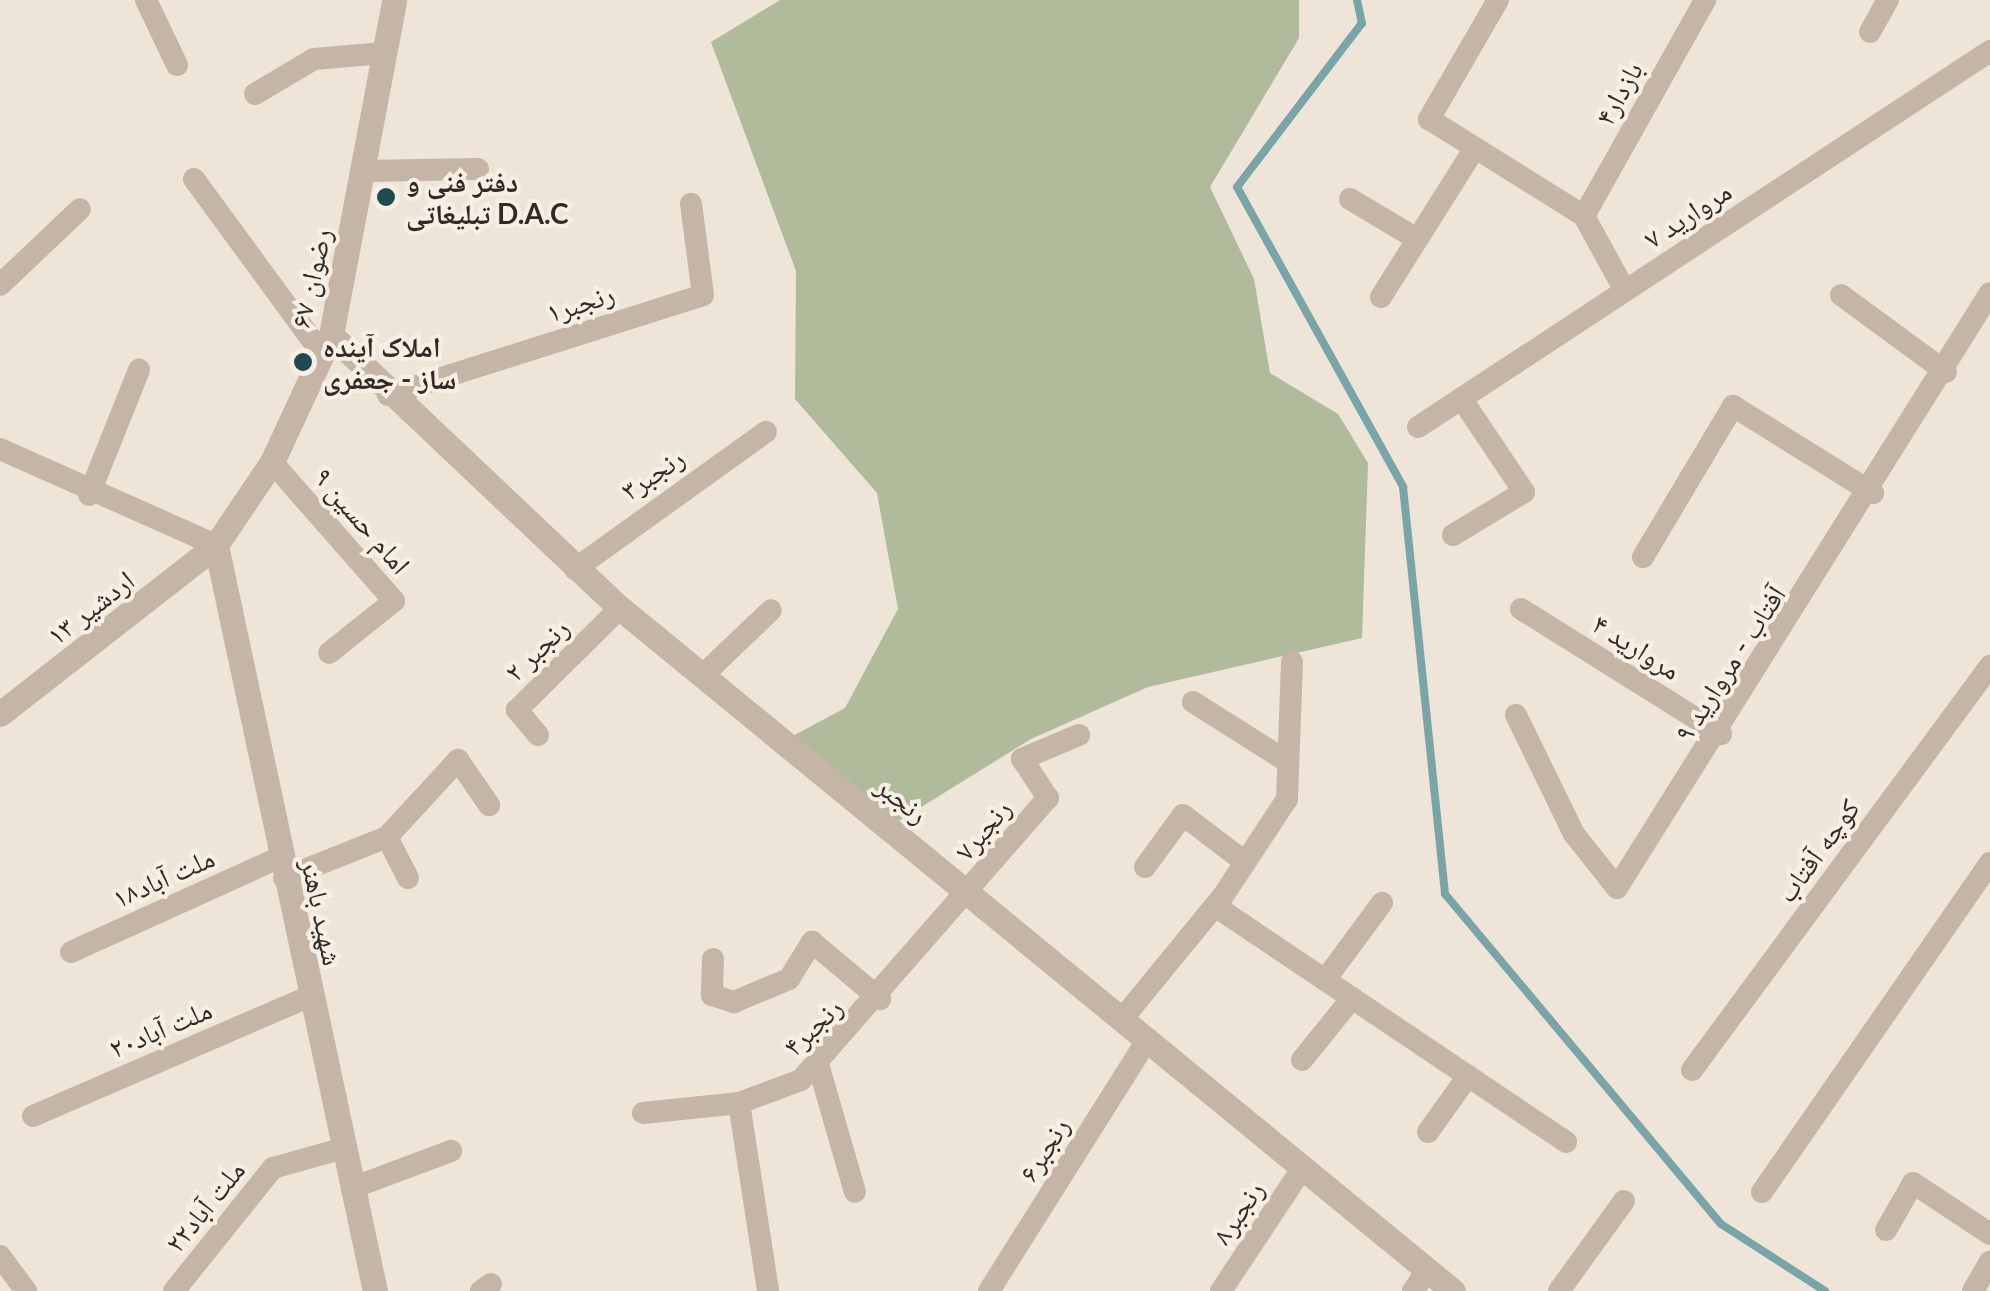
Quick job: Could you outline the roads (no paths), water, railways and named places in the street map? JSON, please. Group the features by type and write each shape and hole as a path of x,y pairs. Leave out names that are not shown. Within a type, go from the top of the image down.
{"street":[{"path":"146,0 177,65"},
{"name":"رضوان ۶۷","path":"216,545 272,462 326,344 364,170 394,0"},
{"name":"بازدار۴","path":"1584,216 1705,0"},
{"path":"1870,32 1888,0"},
{"path":"1487,4 1429,120 1584,216 1625,291"},
{"name":"مروارید ۷","path":"1418,427 1990,51"},
{"path":"254,94 314,59 384,53"},
{"path":"1381,298 1475,148"},
{"path":"364,170 478,170"},
{"path":"194,179 326,344"},
{"path":"1350,199 1417,240"},
{"name":"رنجبر۱","path":"388,395 704,295 691,204"},
{"path":"0,285 80,209"},
{"name":"آفتاب - مروارید ۹","path":"1516,715 1574,834 1617,888 1721,734 1873,493 1990,293"},
{"path":"1841,295 1946,372"},
{"name":"رنجبر","path":"326,344 388,395 620,608 1304,1167 1420,1280 1453,1291"},
{"path":"89,495 139,370"},
{"path":"1453,535 1524,492 1461,398"},
{"path":"1643,556 1734,406 1873,493"},
{"name":"رنجبر۳","path":"575,569 766,432"},
{"path":"0,449 89,495 216,545"},
{"name":"امام حسین ۹","path":"272,462 394,601 329,653"},
{"name":"اردشیر ۱۳","path":"0,714 216,545"},
{"name":"شهید باهنر","path":"216,545 375,1291"},
{"name":"رنجبر ۲","path":"538,735 517,710 620,608"},
{"name":"مروارید ۴","path":"1520,608 1721,734"},
{"path":"702,676 772,610"},
{"path":"1123,1018 1214,906 1287,799 1292,662"},
{"name":"کوچه آفتاب","path":"1692,1070 1990,666"},
{"path":"1193,702 1288,762"},
{"name":"رنجبر۷","path":"970,892 1048,798 1022,759 1080,734"},
{"path":"408,878 387,838 458,760 490,806"},
{"path":"1145,867 1183,815 1246,862"},
{"name":"ملت آباد۱۸","path":"70,952 282,867 387,838"},
{"path":"1762,1192 1990,863"},
{"name":"رنجبر۴","path":"643,1113 738,1103 818,1064 880,999 970,892"},
{"path":"1325,980 1382,903"},
{"path":"1214,906 1566,1142"},
{"path":"713,959 712,995 734,1002 789,979 812,942 880,999"},
{"name":"ملت آباد۲۰","path":"33,1116 310,996"},
{"path":"1302,1060 1352,998"},
{"name":"رنجبر۶","path":"988,1291 1148,1039"},
{"path":"818,1064 855,1192"},
{"path":"1428,1132 1468,1076"},
{"path":"738,1103 768,1291"},
{"name":"ملت آباد۲۲","path":"174,1291 273,1168 344,1148"},
{"path":"352,1188 451,1151"},
{"name":"رنجبر۸","path":"1220,1291 1304,1167"},
{"path":"1886,1230 1913,1183 1990,1234"},
{"path":"1559,1291 1624,1201"},
{"path":"0,1256 17,1288"},
{"path":"1973,1291 1990,1261"}],"waterway":[{"path":"1357,0 1362,23 1237,187 1403,487 1445,894 1721,1224 1825,1291"}],"place":[{"name":"دفتر فنی و تبلیغاتی D.A.C","path":"386,197"},
{"name":"املاک آینده ساز - جعفری","path":"303,362"}]}
